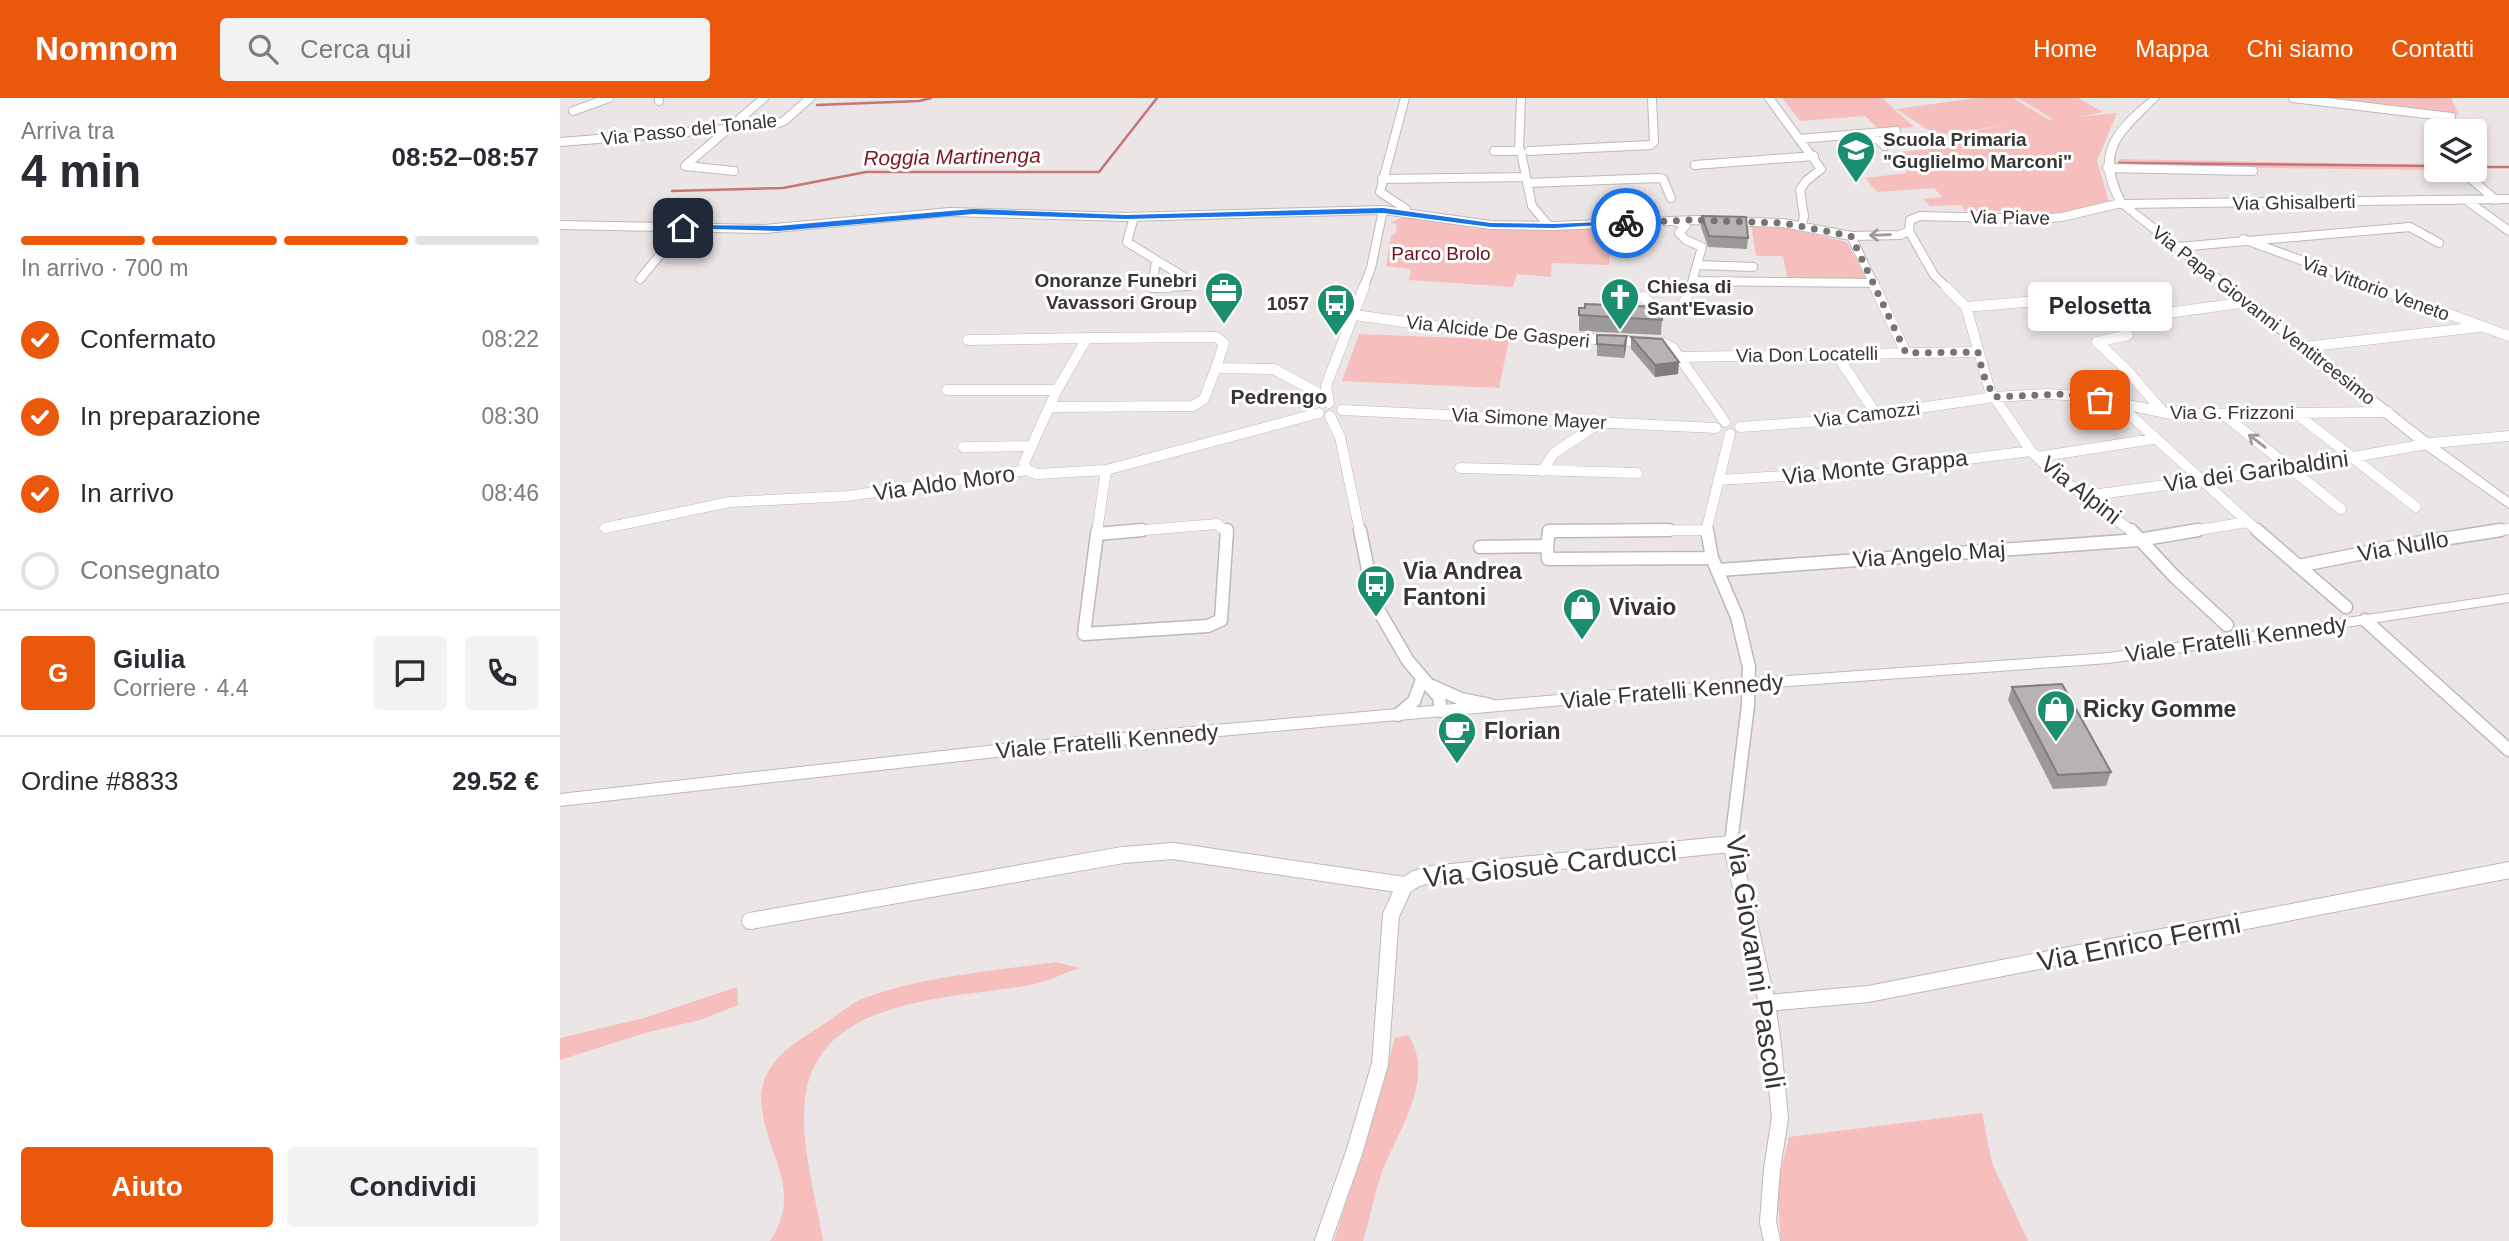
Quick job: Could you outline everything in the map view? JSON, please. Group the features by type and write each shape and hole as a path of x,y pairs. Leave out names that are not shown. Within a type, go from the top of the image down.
{"street":[{"path":"573,111 610,98"},
{"path":"734,171 685,166 764,98"},
{"name":"Via Passo del Tonale","path":"560,142 773,125 784,121 810,98"},
{"path":"1405,98 1380,192 1382,196 1404,209 1476,224 1549,226 1696,220 1783,223 1851,236 1900,235 1909,231 1915,237 1934,275 1966,307 2077,298 2098,299 2128,335 2098,342 2164,413"},
{"path":"1521,98 1524,151 1532,206 1549,226"},
{"path":"1494,151 1650,145 1654,142 1652,98"},
{"path":"1769,98 1820,162 1821,169 1804,182 1800,190 1805,217 1802,226"},
{"path":"2122,204 2111,187 2108,168 2113,143 2124,123 2155,98"},
{"path":"2293,98 2451,117"},
{"path":"1799,139 1896,131"},
{"path":"1870,133 1885,146"},
{"path":"1695,165 1814,156"},
{"path":"2108,168 2253,171"},
{"path":"1382,179 1659,178 1664,181 1671,198"},
{"path":"2475,182 2496,200"},
{"name":"Via Ghisalberti","path":"2122,204 2509,199"},
{"path":"2466,200 2509,231"},
{"name":"Via Piave","path":"1909,231 1908,223 1914,217 1932,215 2039,219 2062,217 2122,204"},
{"name":"Via Papa Giovanni Ventitreesimo","path":"2122,204 2428,445 2508,503"},
{"path":"560,225 778,228 950,212 1134,217 1383,210 1424,214"},
{"path":"1383,210 1371,268 1326,386 1327,408 1340,437 1375,604 1422,680 1439,697 1441,711"},
{"path":"1134,217 1127,242 1189,280 1188,286 1152,288 1156,260"},
{"path":"1669,220 1686,225"},
{"path":"1643,297 1653,308 1677,313 1682,310 1694,281 1702,247 1686,240 1679,233 1686,225 1696,220"},
{"path":"2177,247 2243,239 2410,227 2440,243"},
{"path":"640,279 683,228"},
{"path":"1851,236 1906,353"},
{"name":"Via Vittorio Veneto","path":"2243,239 2509,336"},
{"path":"1699,265 1753,267"},
{"path":"1694,281 1875,283"},
{"path":"2118,320 2247,302"},
{"name":"Via Alpini","path":"1966,307 1983,374 1994,397 2034,454 2056,475 2127,526 2175,577 2227,625"},
{"name":"Via Alcide De Gasperi","path":"1354,314 1477,332 1657,343 1673,348 1679,357"},
{"path":"2304,347 2483,327"},
{"path":"968,340 1216,337 1224,343 1203,399 1193,406 1050,407"},
{"path":"1027,470 1024,463 1058,390 1087,338"},
{"name":"Via Don Locatelli","path":"1679,357 1978,352"},
{"path":"1836,354 1877,414"},
{"path":"1679,357 1721,425 1721,432 1735,431 1718,480 1707,530 1712,558 1548,559 1549,531 1707,530"},
{"path":"1216,368 1275,369 1287,374 1327,408"},
{"path":"947,390 1058,390"},
{"name":"Via G. Frizzoni","path":"1994,397 2066,394 2164,413 2388,412"},
{"name":"Via Camozzi","path":"1735,431 1994,397"},
{"path":"2117,403 2199,480 2346,607"},
{"name":"Via Aldo Moro","path":"605,528 730,502 789,496 848,496 1027,470 1037,474 1106,470 1327,408 1342,410"},
{"name":"Via Simone Mayer","path":"1342,410 1721,425"},
{"path":"2294,412 2416,507"},
{"path":"2223,414 2341,509"},
{"path":"1542,471 1554,453 1601,422"},
{"name":"Via dei Garibaldini","path":"2085,496 2291,468 2428,445 2509,436"},
{"name":"Via Monte Grappa","path":"1718,480 1880,470 2153,439"},
{"path":"963,447 1032,446"},
{"path":"1460,468 1637,473"},
{"path":"1097,534 1217,524 1227,530 1222,620 1208,626 1084,634 1097,534 1106,470"},
{"name":"Via Angelo Maj","path":"1719,570 2139,540 2247,522"},
{"name":"Via Nullo","path":"2298,566 2404,545 2509,529"},
{"path":"1480,547 1547,546"},
{"name":"Via Giovanni Pascoli","path":"1712,558 1737,617 1749,667 1750,684 1731,844 1767,1003 1780,1118 1772,1169 1768,1222 1772,1241"},
{"name":"Viale Fratelli Kennedy","path":"560,800 1032,747 1750,684 2109,658 2509,598"},
{"name":"Viale Fratelli Kennedy","path":"2489,602 2509,604"},
{"path":"2365,620 2509,750"},
{"path":"1422,680 1461,699 1497,706"},
{"path":"1398,715 1410,709 1418,698 1422,680"},
{"name":"Via Giosuè Carducci","path":"1323,1241 1354,1153 1380,1064 1391,915 1404,885 1412,878 1432,874 1731,844"},
{"path":"750,921 1123,855 1173,851 1404,885"},
{"name":"Via Enrico Fermi","path":"1767,1003 1868,994 2509,870"}],"green space":[{"path":"1782,98 1882,98 1914,127 1879,130 1865,116 1800,121"},
{"path":"1976,98 2013,98 2049,120 2053,119 2018,98 2078,98 2103,112 2078,117 2117,113 2097,161 2109,202 2050,215 2012,216 2008,211 1965,211 1962,205 1930,206 1923,199 1942,197 1934,188 1877,192 1865,178 1907,173 1902,152 1954,146 1960,140 1960,133 2007,125 1936,135 1896,109"},
{"path":"2299,98 2451,98 2459,115"},
{"path":"2119,159 2424,165 2424,170 2116,166"},
{"name":"Parco Brolo","path":"1406,216 1476,229 1624,226 1625,237 1611,236 1609,265 1552,263 1551,277 1517,274 1513,287 1409,280 1411,269 1386,266 1391,236 1396,233 1397,225 1391,222"},
{"path":"1751,224 1783,227 1847,242 1866,280 1788,281 1783,256 1756,256"},
{"path":"1359,334 1509,340 1499,388 1342,381"},
{"path":"1056,962 1079,968 1035,984 895,1008 864,1020 837,1037 817,1061 806,1093 804,1111 806,1148 823,1241 770,1241 784,1206 784,1191 766,1127 761,1095 769,1070 785,1051 867,997 937,979"},
{"path":"737,987 738,1005 700,1020 645,1033 560,1060 560,1038 644,1018"},
{"path":"1408,1035 1416,1052 1416,1088 1380,1178 1363,1241 1334,1241 1375,1112 1395,1038"},
{"path":"1982,1113 1992,1163 2028,1241 1781,1241 1777,1187 1789,1137"}],"building":[{"path":"1702,216 1746,217 1748,238 1709,236"},
{"path":"1585,304 1662,307 1662,320 1579,315 1579,308 1585,308"},
{"path":"1597,335 1627,336 1624,346 1597,344"},
{"path":"1631,337 1662,339 1679,362 1655,365"},
{"name":"Ricky Gomme","path":"2062,684 2111,772 2058,775 2012,687"}],"waterway":[{"path":"817,105 919,101 931,98"},
{"name":"Roggia Martinenga","path":"672,191 783,188 866,172 1099,172 1157,98"},
{"path":"2119,163 2424,166"},
{"path":"2487,167 2509,167"}],"way so far":[{"path":"1626,223 1690,220 1783,223 1851,236 1906,353 1978,352 1983,374 1994,397 2066,394 2100,400"}],"place":[{"name":"Scuola Primaria \"Guglielmo Marconi\"","path":"1856,184"},
{"name":"Onoranze Funebri Vavassori Group","path":"1224,325"},
{"name":"Chiesa di Sant'Evasio","path":"1620,331"},
{"name":"1057","path":"1336,337"},
{"name":"Pelosetta","path":"2100,400"},
{"name":"Via Andrea Fantoni","path":"1376,618"},
{"name":"Vivaio","path":"1582,641"},
{"name":"Ricky Gomme","path":"2056,743"},
{"name":"Florian","path":"1457,765"}],"district":[{"name":"Pedrengo","path":"1279,397"}],"route":[{"path":"683,228 799,227 950,212 1126,217 1383,210 1491,225 1626,223"}]}
